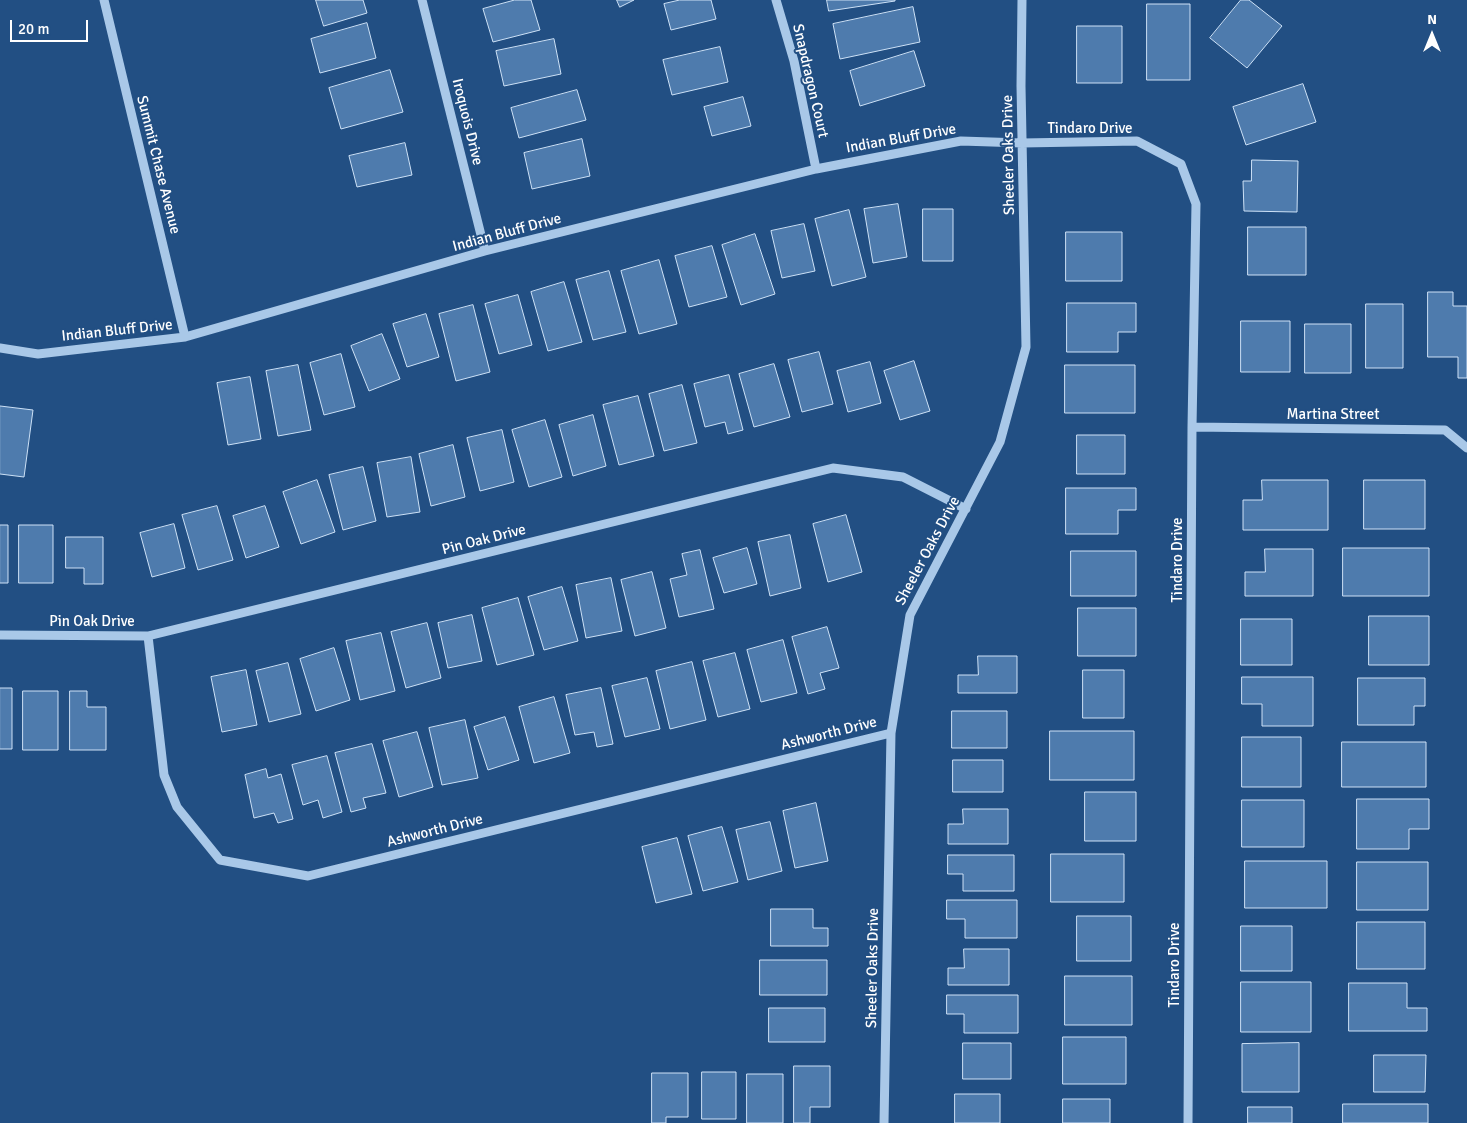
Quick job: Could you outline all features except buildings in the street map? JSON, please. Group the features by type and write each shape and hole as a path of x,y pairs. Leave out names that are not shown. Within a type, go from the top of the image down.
{"street":[{"name":"Summit Chase Avenue","path":"104,0 185,337"},
{"name":"Iroquois Drive","path":"422,0 485,251"},
{"name":"Snapdragon Court","path":"776,0 794,61 816,169"},
{"name":"Sheeler Oaks Drive","path":"884,1123 891,733 910,615 1000,442 1026,347 1022,143 1022,0"},
{"name":"Indian Bluff Drive","path":"0,348 38,354 185,337 485,251 816,169 961,141 1022,143"},
{"name":"Tindaro Drive","path":"1022,143 1137,141 1180,164 1196,204 1192,427 1188,1123"},
{"name":"Martina Street","path":"1192,427 1445,430 1467,448"},
{"name":"Pin Oak Drive","path":"0,635 148,636 833,468 904,477 966,509"},
{"name":"Ashworth Drive","path":"148,636 164,775 177,807 220,860 308,876 891,733"}]}
